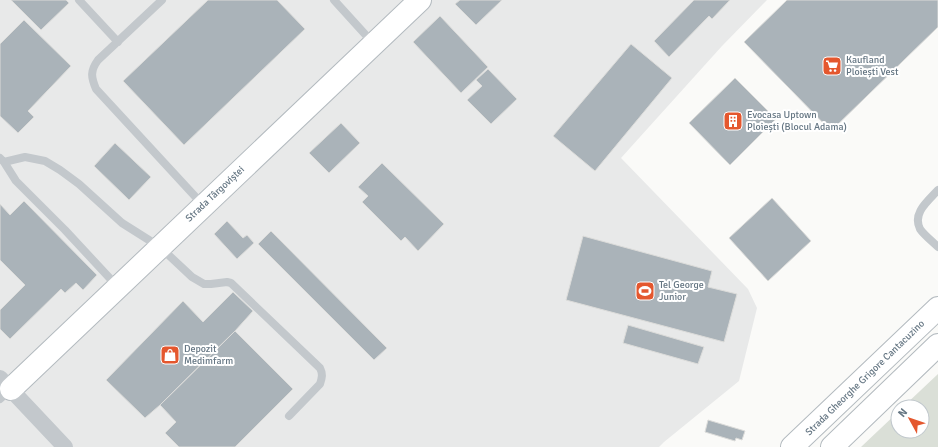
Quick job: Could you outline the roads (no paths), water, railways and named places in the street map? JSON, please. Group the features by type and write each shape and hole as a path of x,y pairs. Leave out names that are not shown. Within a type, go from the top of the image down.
{"street":[{"name":"Strada Târgoviștei","path":"65,447 4,389 118,287 420,0"},
{"name":"Strada Gheorghe Grigore Cantacuzino","path":"792,447 938,308"},
{"path":"832,447 938,345"}],"lane":[{"path":"79,0 118,42"},
{"path":"162,0 98,60 94,66 92,80 96,89 203,206"},
{"path":"334,0 374,44"},
{"path":"118,287 65,230 16,181 2,160 25,157 45,161 79,184 122,222 160,247 192,277 204,284 231,283 320,368 322,372 320,384 289,416"},
{"path":"938,190 921,208 917,219 921,230 938,247"}],"place":[{"name":"Kaufland Ploiești Vest","path":"832,66"},
{"name":"Evocasa Uptown Ploiești (Blocul Adama)","path":"733,121"},
{"name":"Tel George Junior","path":"645,291"},
{"name":"Depozit Medimfarm","path":"170,355"}]}
